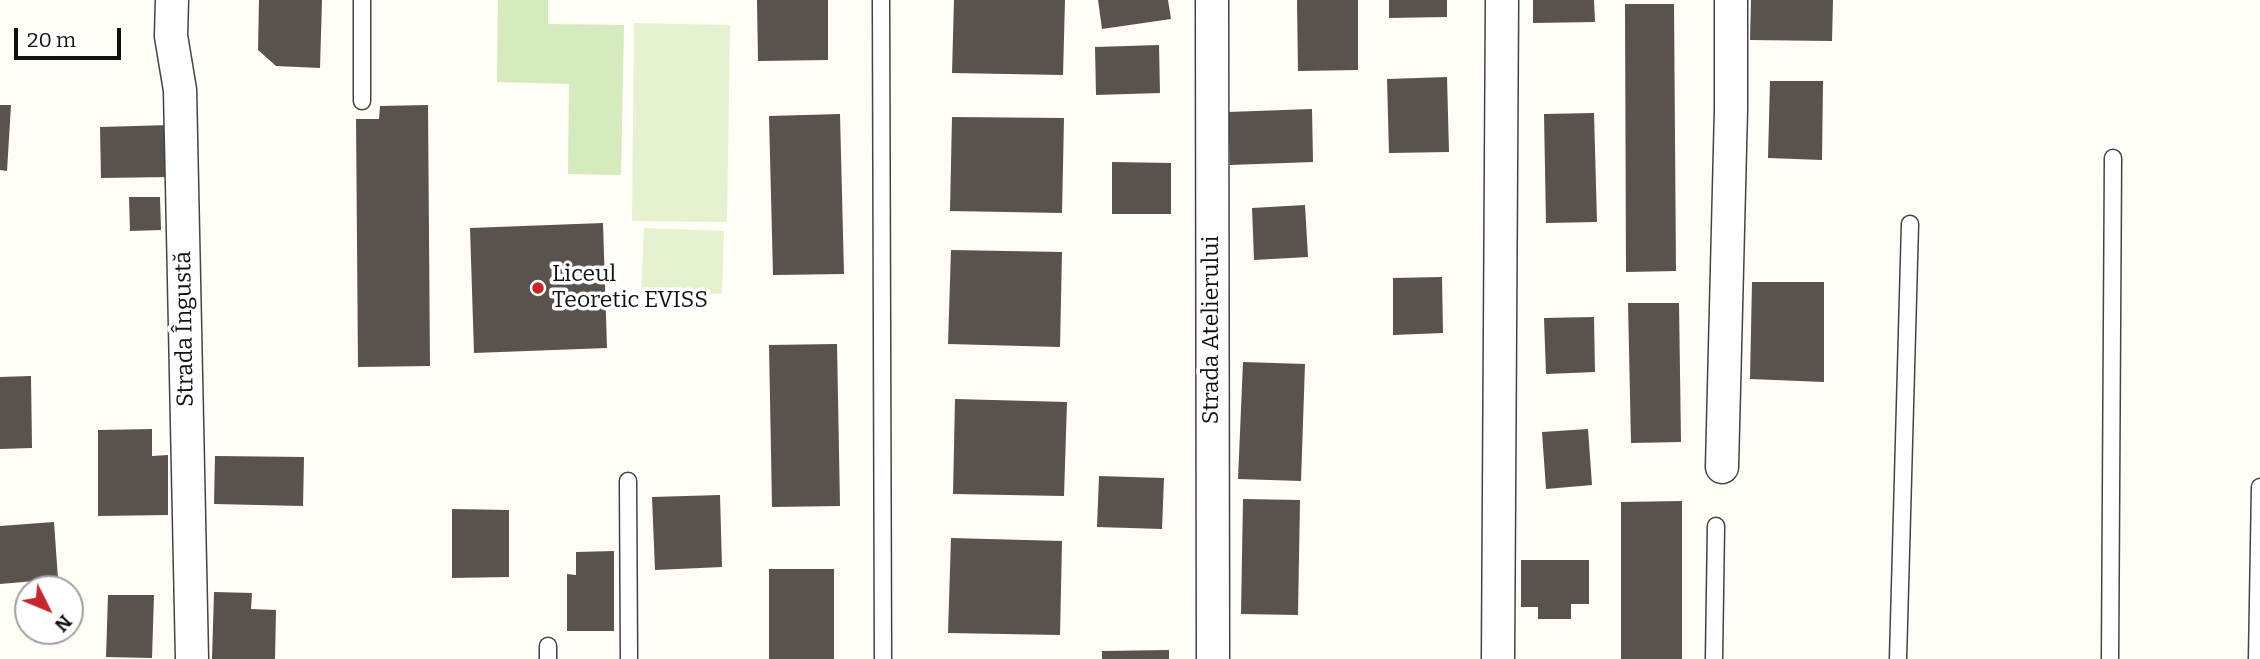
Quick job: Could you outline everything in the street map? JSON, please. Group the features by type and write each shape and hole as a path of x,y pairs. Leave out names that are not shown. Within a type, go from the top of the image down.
{"street":[{"name":"Strada Îngustă","path":"172,0 171,36 180,90 192,659"},
{"name":"Strada Atelierului","path":"1212,0 1213,659"},
{"path":"1498,659 1502,0"},
{"path":"1722,467 1731,0"}],"lane":[{"path":"362,0 362,102"},
{"path":"881,0 883,659"},
{"path":"2110,659 2113,158"},
{"path":"1898,659 1910,224"},
{"path":"628,481 629,659"},
{"path":"2257,659 2260,487"},
{"path":"1714,659 1716,526"}],"green space":[{"path":"498,0 548,0 548,24 624,25 621,175 568,174 569,84 497,82"},
{"path":"634,23 730,25 727,222 632,221"},
{"path":"644,228 724,231 722,294 641,292"}],"building":[{"path":"259,0 322,0 320,68 276,66 258,50"},
{"path":"757,0 828,0 828,60 758,61"},
{"path":"954,0 1065,0 1063,75 952,73"},
{"path":"1098,0 1168,0 1171,19 1102,29"},
{"path":"1297,0 1358,0 1358,70 1298,71"},
{"path":"1389,0 1447,0 1447,17 1389,18"},
{"path":"1533,0 1594,0 1595,22 1533,23"},
{"path":"1751,0 1833,0 1832,41 1750,40"},
{"path":"1625,4 1674,4 1676,271 1626,272"},
{"path":"1159,45 1160,93 1096,95 1095,47"},
{"path":"1447,77 1449,152 1389,153 1387,79"},
{"path":"1770,81 1823,81 1822,160 1768,158"},
{"path":"0,105 11,105 7,171 0,170"},
{"path":"428,105 430,366 358,367 356,119 379,119 380,106"},
{"path":"1312,109 1313,162 1230,165 1228,112"},
{"path":"1594,113 1597,222 1546,223 1544,114"},
{"path":"840,114 844,274 773,275 769,116"},
{"path":"952,117 1064,118 1062,213 950,211"},
{"path":"170,125 171,177 101,178 100,127"},
{"path":"1112,162 1171,163 1171,214 1112,214"},
{"path":"129,197 160,197 161,230 130,231"},
{"path":"1305,205 1308,257 1254,260 1252,208"},
{"name":"Liceul Teoretic EVISS","path":"603,223 607,348 474,353 470,228"},
{"path":"951,250 1062,252 1060,347 948,344"},
{"path":"1442,277 1443,333 1393,335 1393,278"},
{"path":"1752,282 1824,282 1824,382 1750,379"},
{"path":"1628,303 1679,303 1681,442 1631,443"},
{"path":"1594,317 1595,372 1546,374 1544,318"},
{"path":"837,344 840,506 772,507 769,345"},
{"path":"1243,362 1305,364 1301,481 1238,479"},
{"path":"31,376 32,448 0,449 0,377"},
{"path":"955,399 1067,402 1064,496 953,494"},
{"path":"152,429 152,456 168,455 168,515 98,516 98,430"},
{"path":"1588,429 1592,485 1546,489 1542,432"},
{"path":"215,456 304,457 303,506 214,504"},
{"path":"1099,476 1164,478 1162,529 1097,527"},
{"path":"720,495 722,567 655,570 652,497"},
{"path":"1243,499 1300,500 1298,615 1241,614"},
{"path":"1682,501 1682,659 1621,659 1621,502"},
{"path":"452,509 509,510 509,577 452,578"},
{"path":"54,522 58,575 14,575 14,583 0,584 0,526"},
{"path":"951,538 1062,541 1060,635 948,633"},
{"path":"614,551 614,631 567,631 567,574 576,575 576,552"},
{"path":"1521,560 1589,560 1589,604 1571,604 1571,619 1538,619 1538,607 1521,607"},
{"path":"769,569 834,569 834,659 769,659"},
{"path":"214,592 252,593 251,609 276,610 275,659 212,659"},
{"path":"108,595 154,595 152,658 106,657"},
{"path":"1169,650 1169,659 1102,659 1102,651"}],"place":[{"name":"Liceul Teoretic EVISS","path":"538,288"}]}
